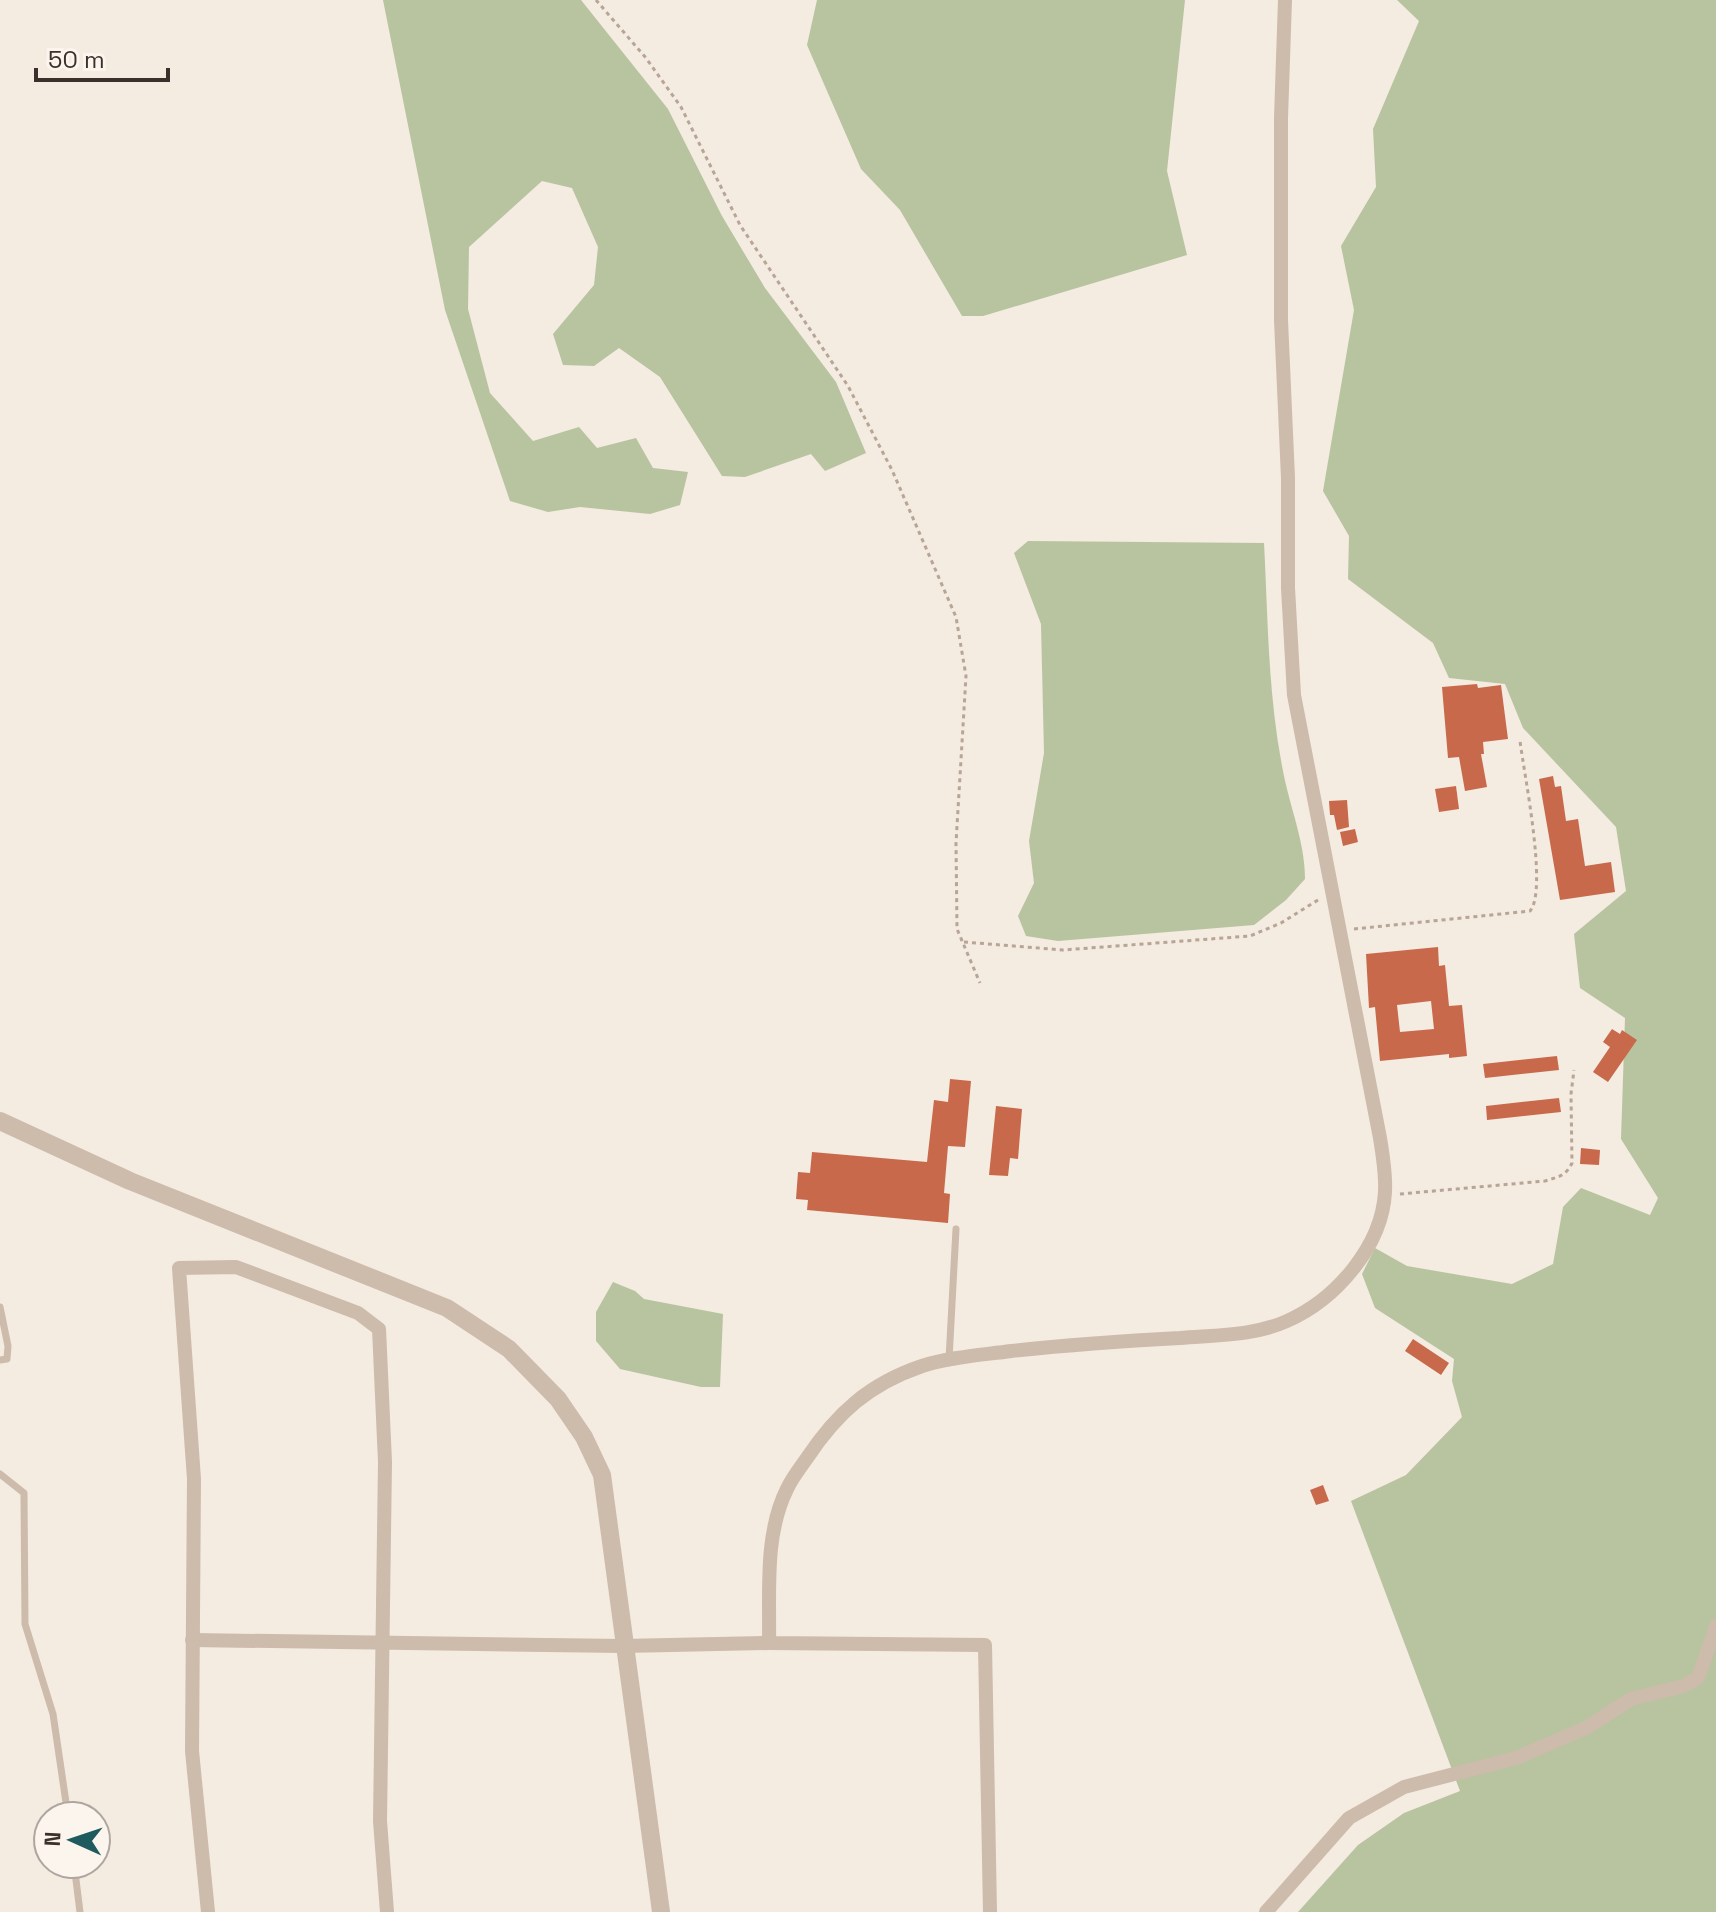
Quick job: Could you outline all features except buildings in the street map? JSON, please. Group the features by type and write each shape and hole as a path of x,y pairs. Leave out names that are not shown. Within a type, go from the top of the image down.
{"street":[{"path":"769,1643 770,1557 776,1521 787,1489 825,1431 858,1398 911,1371 949,1360 1069,1345 1254,1332 1286,1322 1336,1288 1377,1228 1385,1195 1380,1138 1294,695 1290,644 1288,478 1281,320 1281,118 1285,0"},
{"path":"0,1121 130,1181 447,1308 509,1349 558,1399 584,1437 602,1475 661,1912"},
{"path":"208,1912 192,1751 194,1479 179,1268 236,1267 358,1313 379,1329 385,1462 380,1821 387,1912"},
{"path":"1266,1912 1349,1818 1404,1787 1516,1758 1586,1728 1631,1699 1684,1686 1698,1678 1716,1626"},
{"path":"192,1640 623,1646 769,1643 985,1645 990,1912"}],"lane":[{"path":"949,1360 956,1229"},
{"path":"0,1307 8,1346 7,1359 0,1360"},
{"path":"0,1474 24,1493 25,1624 53,1714 66,1800"},
{"path":"76,1880 80,1912"}],"path":[{"path":"596,0 646,58 681,107 740,225 848,386 892,470 956,617 966,676 956,843 957,929 980,983"},
{"path":"1339,931 1530,911 1535,906 1538,879 1520,741"},
{"path":"964,942 1063,950 1250,936 1281,923 1331,892"},
{"path":"1385,1195 1545,1181 1568,1172 1572,1163 1571,1094 1574,1070"}],"green space":[{"path":"383,0 581,0 668,109 722,216 765,288 836,382 866,453 825,471 811,454 745,477 722,476 660,377 619,348 594,366 563,365 553,334 594,285 598,247 572,188 542,181 469,247 468,309 490,393 533,441 579,427 597,448 636,438 653,468 688,472 680,505 650,514 580,507 548,512 510,501 445,310"},
{"path":"817,0 1185,0 1167,171 1187,255 983,316 962,316 900,210 861,169 807,45"},
{"path":"1397,0 1716,0 1716,1912 1298,1912 1358,1845 1404,1813 1460,1791 1351,1501 1406,1475 1462,1417 1452,1381 1454,1359 1375,1308 1362,1274 1375,1248 1407,1266 1512,1284 1553,1264 1563,1207 1581,1188 1650,1215 1658,1198 1621,1139 1625,1018 1580,988 1574,934 1626,891 1616,827 1523,728 1505,684 1449,678 1433,643 1348,579 1349,536 1323,491 1354,310 1341,246 1376,187 1373,129 1419,21"},
{"path":"1028,541 1264,543 1274,714 1283,771 1303,852 1305,879 1286,900 1254,925 1058,941 1026,936 1018,916 1034,883 1029,841 1044,753 1041,624 1014,553"},
{"path":"613,1282 635,1291 644,1299 723,1314 720,1387 701,1387 620,1369 596,1341 596,1312"}]}
